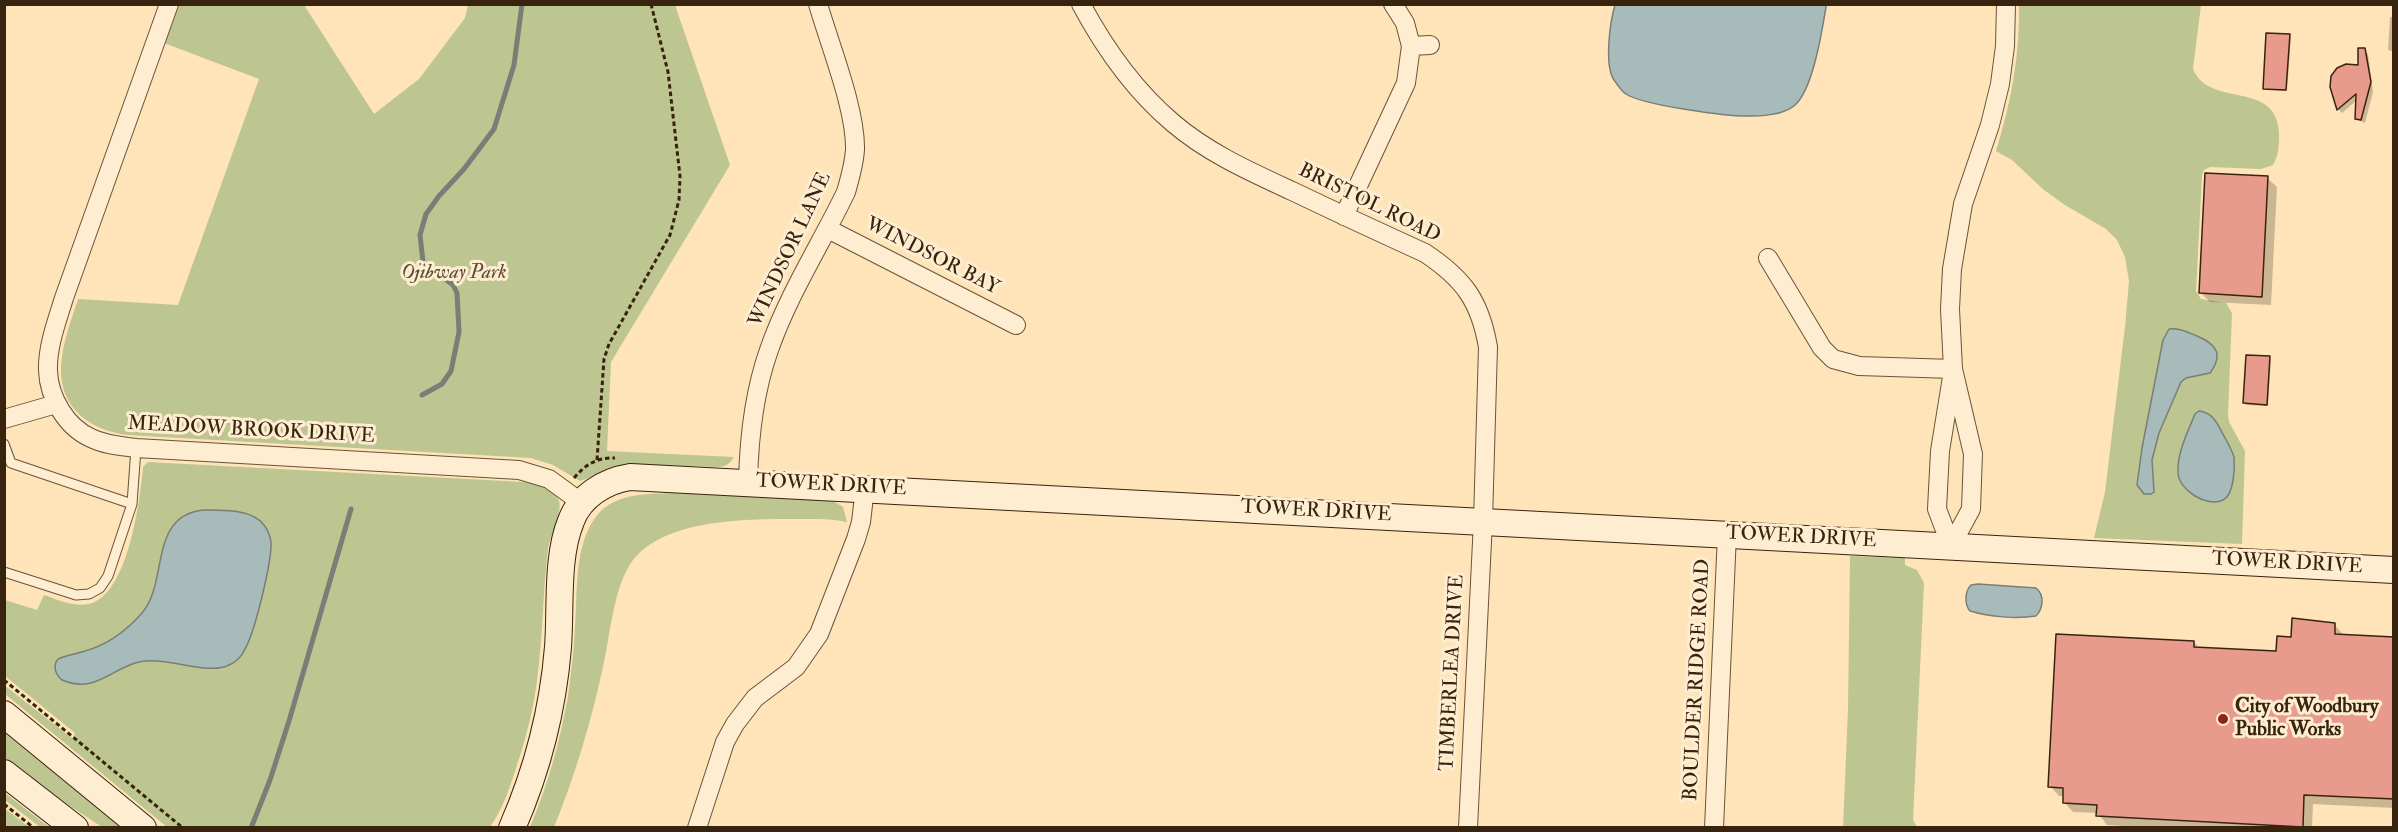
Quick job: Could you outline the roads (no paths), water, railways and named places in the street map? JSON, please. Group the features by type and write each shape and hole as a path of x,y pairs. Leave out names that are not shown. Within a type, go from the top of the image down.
{"street":[{"name":"MEADOW BROOK DRIVE","path":"169,4 64,298 53,335 48,369 51,391 57,404 73,425 89,438 112,445 136,448 515,469 536,473 549,479 582,503"},
{"name":"WINDSOR LANE","path":"748,482 754,408 770,349 782,318 846,192 852,173 854,139 850,110 818,4"},
{"name":"BRISTOL ROAD","path":"1081,4 1119,68 1173,123 1211,151 1425,253 1447,267 1463,284 1477,305 1484,324 1488,347 1483,521"},
{"path":"1344,216 1406,83 1411,46 1405,23 1393,4"},
{"path":"1951,546 1971,509 1973,454 1953,369 1950,309 1956,234 1963,204 1990,125 2000,84 2006,46 2006,4"},
{"path":"1411,46 1430,45"},
{"name":"WINDSOR BAY","path":"828,229 1016,325"},
{"path":"1768,258 1822,348 1833,358 1859,366 1953,369"},
{"path":"1951,546 1936,509 1940,451 1953,369"},
{"path":"4,419 57,404"},
{"name":"TOWER DRIVE","path":"512,828 535,765 547,720 558,647 564,543 570,522 582,503 604,485 630,477 2394,570"},
{"path":"697,828 725,742 735,724 755,698 796,667 819,634 856,539 861,522 865,488"},
{"name":"TIMBERLEA DRIVE","path":"1468,828 1483,521"},
{"name":"BOULDER RIDGE ROAD","path":"1714,828 1727,534"},
{"path":"4,714 143,828"},
{"path":"4,773 75,828"}],"lane":[{"path":"4,444 11,463 132,504"},
{"path":"4,573 76,595 89,594 100,588 108,576 132,504 136,448"}],"waterway":[{"path":"422,395 442,384 451,371 459,332 457,293 453,285 423,262 420,235 426,214 494,129 514,65 522,4"},
{"path":"251,828 270,780 289,721 351,509"}],"place":[{"name":"City of Woodbury Public Works","path":"2223,719"}],"park label":[{"name":"Ojibway Park","path":"454,274"}]}
